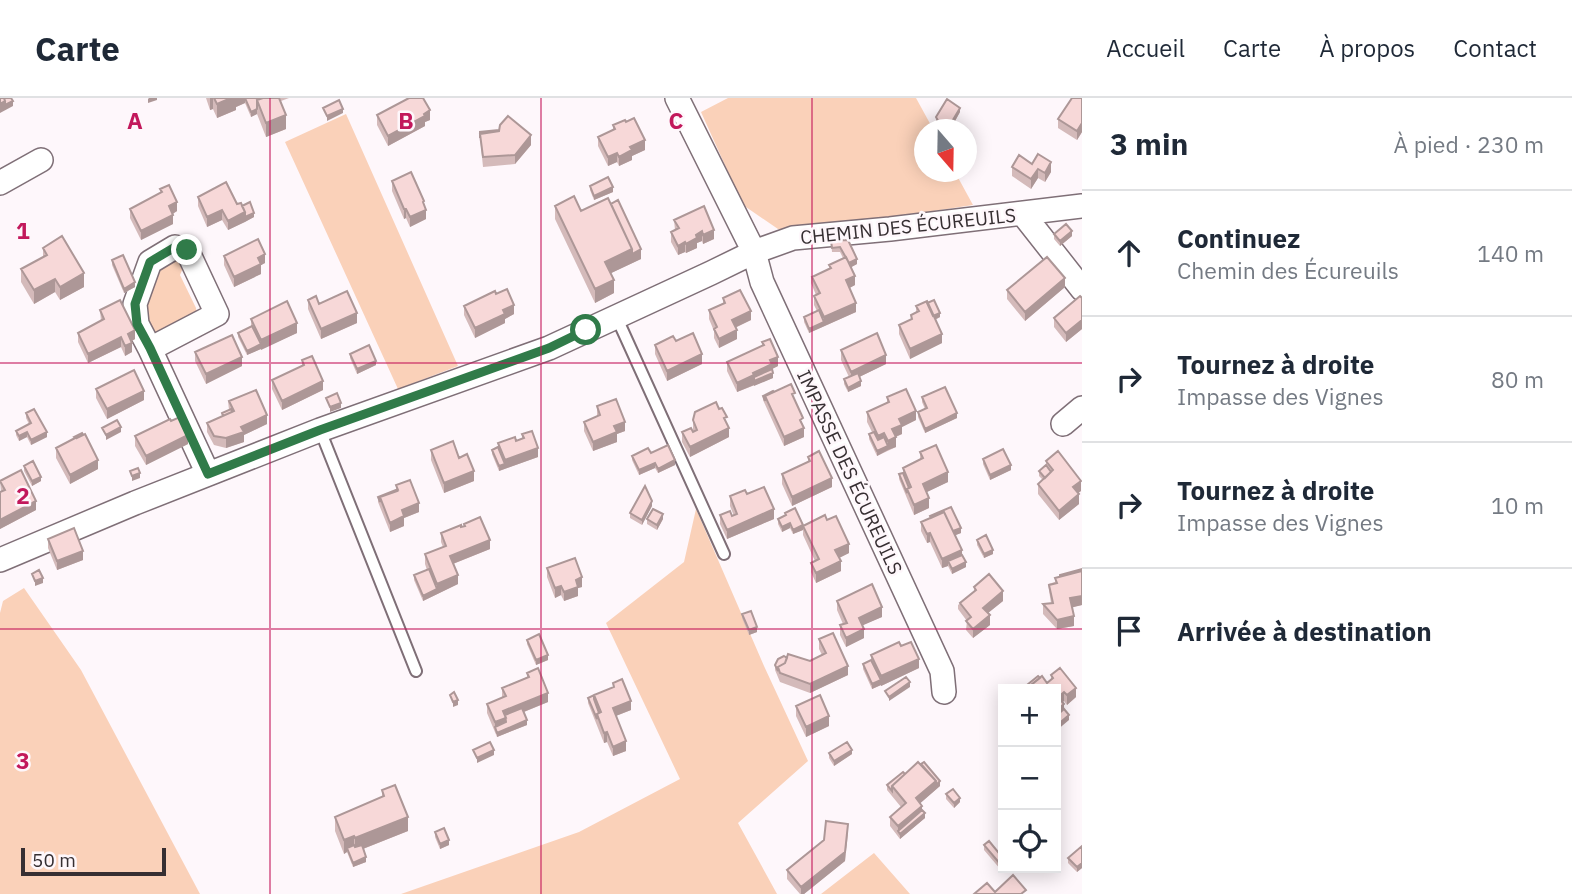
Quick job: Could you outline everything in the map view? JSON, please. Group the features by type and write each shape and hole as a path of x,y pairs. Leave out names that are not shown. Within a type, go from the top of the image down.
{"street":[{"name":"IMPASSE DES ÉCUREUILS","path":"677,98 754,252 762,282 942,671 944,692"},
{"path":"0,183 41,160"},
{"name":"CHEMIN DES ÉCUREUILS","path":"0,560 320,430 549,348 754,252 793,238 1082,206"},
{"path":"1023,214 1082,289"},
{"path":"150,348 208,474"},
{"path":"1063,424 1082,408"}],"lane":[{"path":"616,317 724,554"},
{"path":"320,430 416,671"}],"shaded area":[{"path":"728,98 916,98 928,119 914,119 914,182 960,182 973,205 809,230 778,229 743,205 701,112"},
{"path":"346,114 458,366 398,389 285,142"},
{"path":"181,258 185,263 180,275 196,308 197,317 153,337 145,319 149,300 161,267 171,260"},
{"path":"696,509 808,761 738,823 777,894 401,894 579,832 680,779 606,623 684,562"},
{"path":"24,588 81,670 200,894 0,894 0,613 3,601"},
{"path":"874,853 910,894 821,894"}],"building":[{"path":"4,98 11,98 13,101 5,105"},
{"path":"214,98 231,98 217,104"},
{"path":"245,98 260,99 257,100 257,109 251,112"},
{"path":"279,98 286,115 266,123 257,100"},
{"path":"409,98 423,98 430,110 425,116 388,136 377,115"},
{"path":"1072,98 1082,98 1082,123 1077,131 1058,119"},
{"path":"947,99 960,108 954,119 936,117"},
{"path":"339,100 343,109 327,116 323,108"},
{"path":"508,116 531,135 515,155 483,157 480,134 499,131 500,125"},
{"path":"634,118 645,140 630,147 632,150 619,157 617,153 608,157 598,137 615,129 613,125"},
{"path":"1038,154 1051,162 1045,173 1038,169 1031,179 1012,167 1019,155 1032,164"},
{"path":"411,172 426,210 410,217 392,181"},
{"path":"608,177 613,187 594,196 590,186"},
{"path":"226,182 237,204 241,203 245,212 228,221 222,210 207,217 198,197"},
{"path":"169,185 177,202 169,206 173,215 141,231 130,209 162,192 160,189"},
{"path":"574,196 581,211 608,198 632,249 605,262 614,280 595,289 555,206"},
{"path":"618,200 641,249 632,254 611,204"},
{"path":"250,202 254,213 245,217 242,206"},
{"path":"704,206 714,230 703,235 702,231 696,235 697,238 678,246 671,232 679,228 674,220"},
{"path":"1066,224 1072,231 1060,241 1054,234"},
{"path":"62,236 84,273 60,287 55,279 34,290 21,269 47,255 43,248"},
{"path":"258,239 265,254 258,258 261,264 234,277 224,256"},
{"path":"848,240 857,259 849,263 840,247 832,248 831,241"},
{"path":"123,255 135,282 124,289 112,260"},
{"path":"846,257 855,276 846,280 856,303 824,317 814,296 820,293 812,277"},
{"path":"1047,257 1065,278 1025,312 1007,290"},
{"path":"507,289 514,305 503,310 505,314 475,328 464,306 495,291 496,294"},
{"path":"740,290 751,311 732,320 737,330 719,339 709,310 725,303 723,298"},
{"path":"347,291 357,313 321,329 308,300 316,296 319,304"},
{"path":"1080,296 1082,320 1066,333 1054,318"},
{"path":"120,300 135,330 128,334 132,343 125,346 121,337 88,354 78,333 104,319 100,310"},
{"path":"934,300 940,313 933,316 927,303"},
{"path":"287,301 297,323 261,340 251,319"},
{"path":"927,301 942,334 910,349 899,325 912,319 911,315 919,311 916,306"},
{"path":"819,310 824,322 809,329 804,317"},
{"path":"252,326 261,344 247,351 238,333"},
{"path":"693,333 702,354 667,371 655,345 673,336 676,341"},
{"path":"877,333 886,355 851,372 841,350"},
{"path":"232,335 242,357 206,374 195,352"},
{"path":"770,339 778,357 770,360 772,364 737,383 727,362 764,345 762,342"},
{"path":"369,345 376,361 357,369 350,354"},
{"path":"312,356 323,381 282,401 272,380 304,365 302,360"},
{"path":"772,369 773,373 754,381 754,377"},
{"path":"134,370 144,391 107,409 96,389"},
{"path":"858,373 861,381 848,388 844,379"},
{"path":"791,384 804,428 784,437 765,396"},
{"path":"945,387 957,413 925,429 918,412 927,408 922,397"},
{"path":"906,389 916,411 899,419 902,425 892,429 896,437 888,441 884,433 878,436 867,412 889,402 887,397"},
{"path":"256,390 267,415 241,427 244,432 226,438 214,436 207,423 234,411 229,401"},
{"path":"337,393 341,403 330,407 326,398"},
{"path":"616,399 625,422 614,426 617,432 593,442 584,422 600,415 597,406"},
{"path":"716,402 727,417 724,418 729,428 690,447 682,432 691,428 693,432 697,430 693,420 695,412"},
{"path":"34,409 47,432 31,440 27,432 19,436 16,431 31,423 26,413"},
{"path":"231,409 232,412 223,416 222,413"},
{"path":"180,417 188,435 146,456 135,436"},
{"path":"117,420 121,427 106,435 102,428"},
{"path":"532,431 538,448 505,460 498,443 515,437 516,441 524,438 522,434"},
{"path":"874,432 878,440 884,437 888,446 877,451 869,434"},
{"path":"85,434 98,460 70,475 56,448"},
{"path":"453,441 459,458 467,454 474,471 444,483 431,450"},
{"path":"668,445 675,460 658,469 655,463 639,470 632,456 648,448 651,453"},
{"path":"936,445 948,472 923,484 929,498 914,505 907,489 911,487 903,468 923,458 920,452"},
{"path":"498,447 505,464 499,466 492,450"},
{"path":"1003,449 1011,465 990,475 983,459"},
{"path":"819,451 832,478 792,497 782,474 810,461 808,457"},
{"path":"1058,451 1081,481 1073,487 1079,494 1059,511 1038,484 1053,470 1046,461"},
{"path":"33,461 41,477 32,481 24,466"},
{"path":"1046,465 1051,472 1045,478 1039,471"},
{"path":"138,468 140,473 132,476 130,471"},
{"path":"21,470 36,501 0,520 0,492 5,490 0,481"},
{"path":"903,473 909,488 907,493 899,474"},
{"path":"410,480 419,503 402,510 404,516 390,523 380,497 398,490 396,485"},
{"path":"645,486 652,501 642,520 630,513"},
{"path":"764,487 774,509 727,530 720,515 730,511 732,516 737,514 730,496 745,490 747,494"},
{"path":"951,507 961,528 953,531 944,512 931,518 930,516"},
{"path":"795,508 803,525 793,530 790,523 782,527 778,519"},
{"path":"653,509 663,514 657,525 647,519"},
{"path":"944,512 962,550 942,559 930,533 927,534 921,522"},
{"path":"825,515 827,520 836,516 849,544 835,550 841,561 816,573 811,563 819,559 803,526"},
{"path":"480,517 490,540 450,556 458,575 437,584 425,554 446,546 441,533 465,526 464,524"},
{"path":"74,528 83,551 57,561 48,539"},
{"path":"986,535 993,550 984,554 977,540"},
{"path":"962,555 966,562 952,569 948,561"},
{"path":"575,558 582,577 576,580 578,587 564,592 561,586 555,588 547,568"},
{"path":"429,569 437,589 423,596 414,575"},
{"path":"39,570 43,578 35,581 32,574"},
{"path":"1082,571 1060,576 1060,575"},
{"path":"1082,571 1082,596 1070,598 1074,616 1057,620 1043,604 1053,603 1049,585 1057,583 1055,578"},
{"path":"989,574 1003,591 983,608 990,615 973,629 966,621 971,617 960,603 976,590 974,587"},
{"path":"872,584 882,607 859,618 864,629 846,638 840,625 847,623 837,601"},
{"path":"751,611 757,627 749,630 742,614"},
{"path":"833,633 848,666 810,684 780,673 778,667 785,663 788,654 810,661 826,653 819,639"},
{"path":"539,634 548,655 536,660 527,640"},
{"path":"899,642 901,646 911,642 919,659 881,676 871,655"},
{"path":"784,656 787,658 785,663 778,667 778,671 775,665 778,659"},
{"path":"871,660 881,680 872,684 863,664"},
{"path":"538,668 548,693 503,711 506,718 495,722 487,704 506,696 502,688 529,677 527,673"},
{"path":"1060,668 1076,688 1067,695 1064,692 1061,694 1061,684 1032,684 1042,676 1047,683 1053,678 1051,675"},
{"path":"906,677 910,682 889,697 885,691"},
{"path":"622,679 631,701 613,708 626,741 613,747 597,714 601,712 594,695 614,687 613,683"},
{"path":"454,692 458,700 453,702 450,695"},
{"path":"594,695 599,713 597,719 588,698"},
{"path":"820,695 829,716 806,727 796,706"},
{"path":"522,708 527,720 497,733 495,727 506,722 505,715"},
{"path":"1064,709 1069,715 1061,722 1061,712"},
{"path":"490,742 494,750 477,758 473,750"},
{"path":"847,742 852,750 834,761 829,753"},
{"path":"918,762 936,781 916,798 922,806 898,826 890,817 906,803 892,786"},
{"path":"924,762 940,781 936,785 936,781 921,764"},
{"path":"903,772 905,774 892,786 892,791 887,785"},
{"path":"395,785 408,817 344,840 335,817 384,796 382,790"},
{"path":"953,789 960,798 954,803 946,794"},
{"path":"922,810 925,813 900,834 898,831"},
{"path":"826,821 848,824 845,852 801,887 787,870 824,840"},
{"path":"444,828 449,840 440,844 435,832"},
{"path":"989,841 998,852 998,861 984,845"},
{"path":"362,845 366,857 353,863 347,848"},
{"path":"1082,846 1082,863 1077,867 1068,858"},
{"path":"1013,875 1026,890 1021,894 974,894 987,883 995,892"}],"route":[{"path":"187,250 175,247 150,262 135,304 137,324 208,474 320,430 549,348 586,330"}]}
